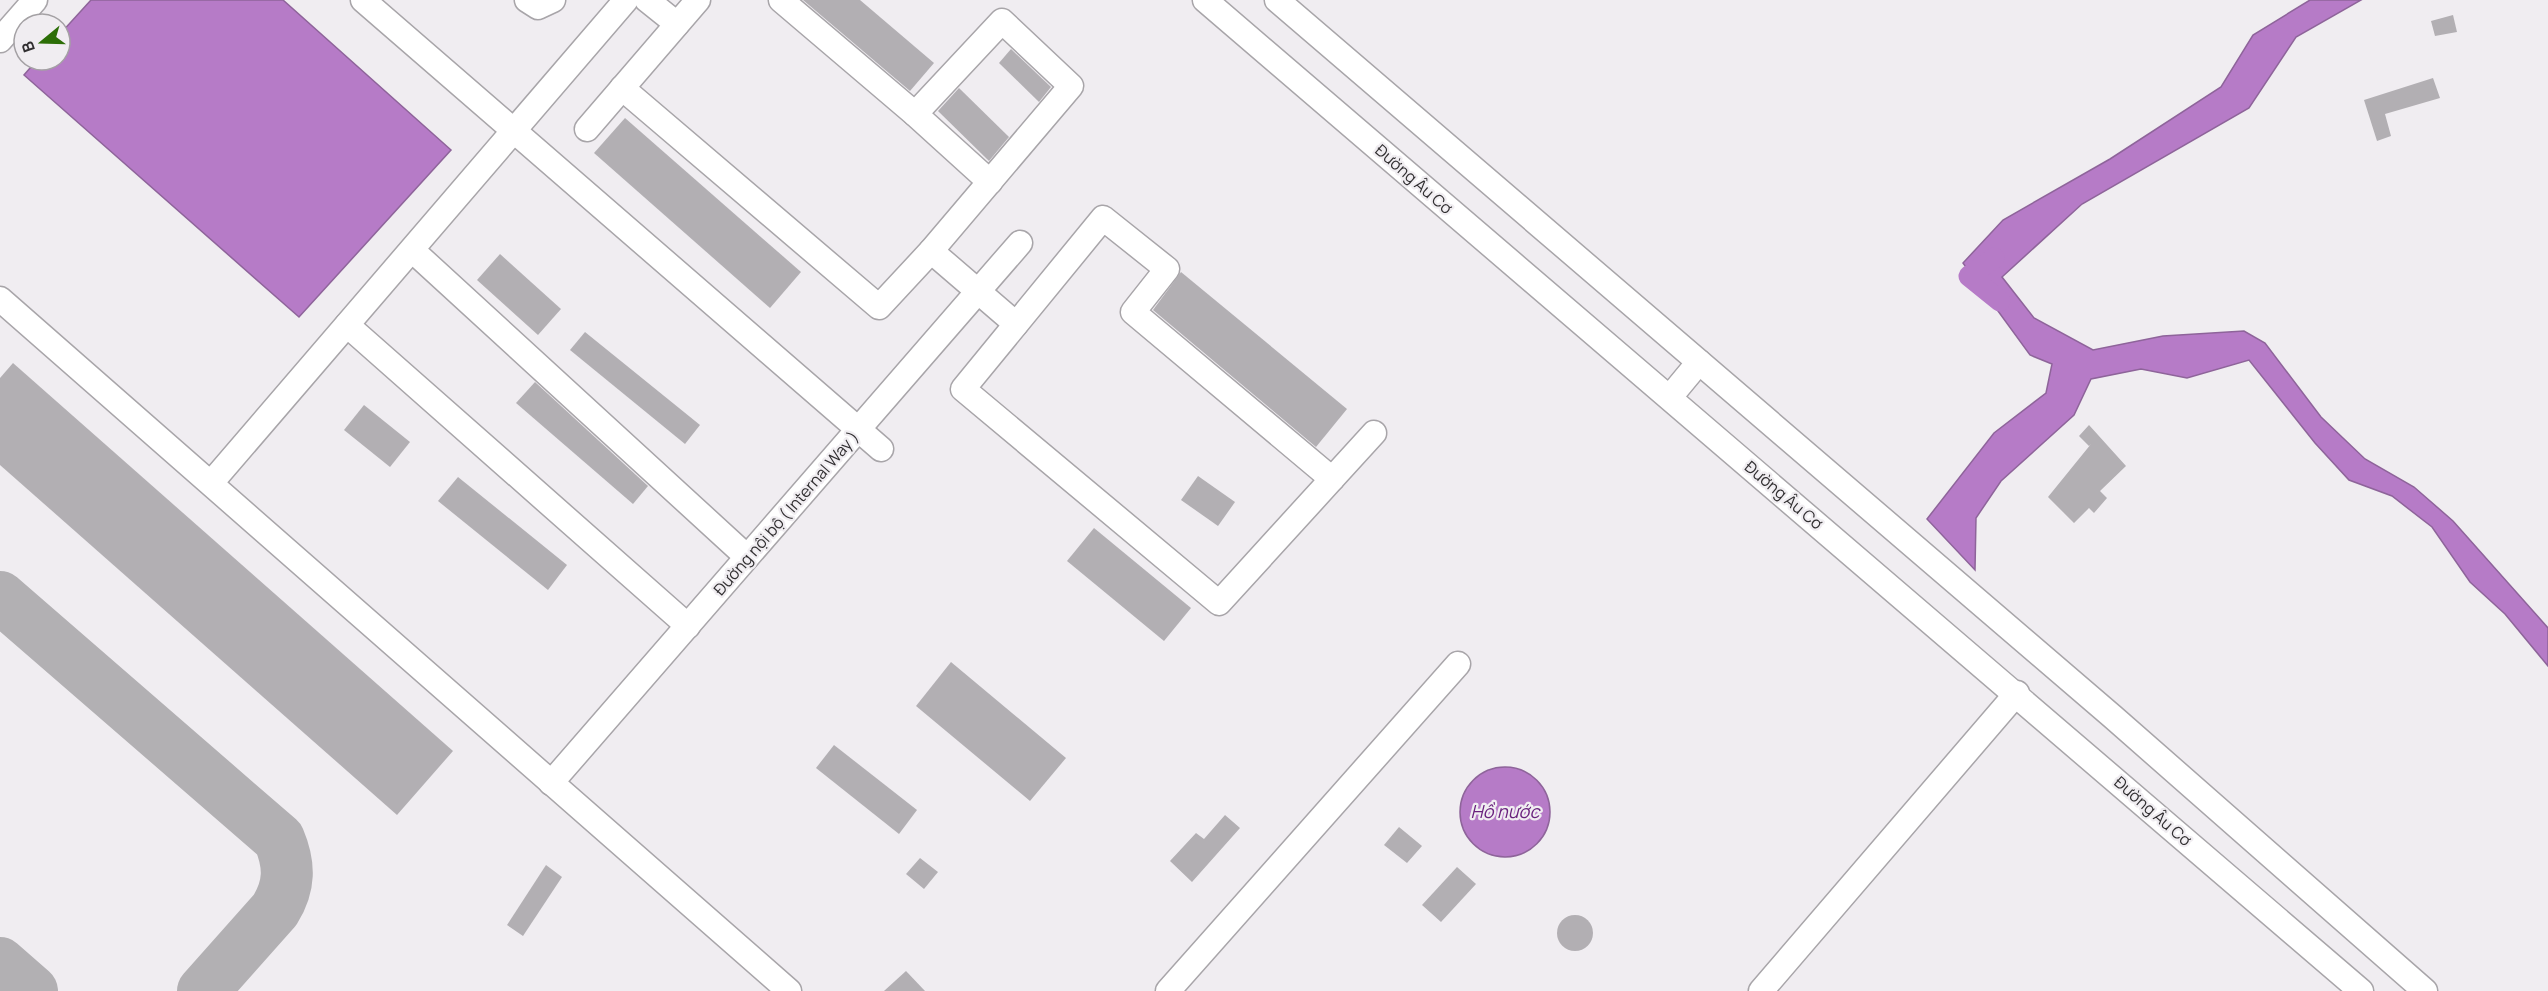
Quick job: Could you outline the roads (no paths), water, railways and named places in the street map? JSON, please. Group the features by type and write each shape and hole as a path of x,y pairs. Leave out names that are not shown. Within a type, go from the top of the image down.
{"street":[{"path":"0,40 35,0"},
{"path":"363,0 881,449"},
{"path":"526,0 538,7 553,0"},
{"path":"211,483 626,0"},
{"path":"647,0 677,24"},
{"path":"587,129 698,0"},
{"path":"781,0 915,114 990,182"},
{"name":"Đường Âu Cơ","path":"1205,0 2017,693 2361,991"},
{"path":"1277,0 2113,717 2426,991"},
{"path":"622,88 879,307 932,251 1071,86 1002,21 915,114"},
{"path":"1332,480 1133,312 1167,269 1103,218 963,388 1219,603 1332,480 1374,433"},
{"name":"Đường nội bộ ( Internal Way )","path":"551,783 1020,243"},
{"path":"411,250 747,557"},
{"path":"932,251 1016,324"},
{"path":"0,299 789,991"},
{"path":"347,325 688,626"},
{"path":"1670,397 1699,362"},
{"path":"1168,991 1458,664"},
{"path":"1761,991 2017,693"}],"water":[{"path":"91,0 283,0 451,150 299,317 24,75 27,72 72,72 72,21"},
{"path":"2310,0 2361,0 2296,37 2249,108 2082,204 2002,277 2034,318 2093,350 2163,336 2244,331 2265,343 2321,417 2365,459 2414,487 2453,521 2548,628 2548,666 2505,614 2470,582 2432,527 2392,496 2349,480 2315,443 2249,360 2187,378 2141,369 2091,379 2074,415 2001,481 1976,518 1975,570 1927,519 1994,433 2046,393 2052,364 2030,355 1963,263 2003,220 2110,159 2221,87 2253,35"},
{"name":"Hồ nước","path":"1505,767 1522,771 1537,780 1546,795 1550,812 1546,829 1537,844 1522,853 1505,857 1488,853 1473,844 1464,829 1460,812 1464,795 1473,780 1488,771"}],"waterway":[{"path":"1994,258 1969,276 2000,301"}]}
